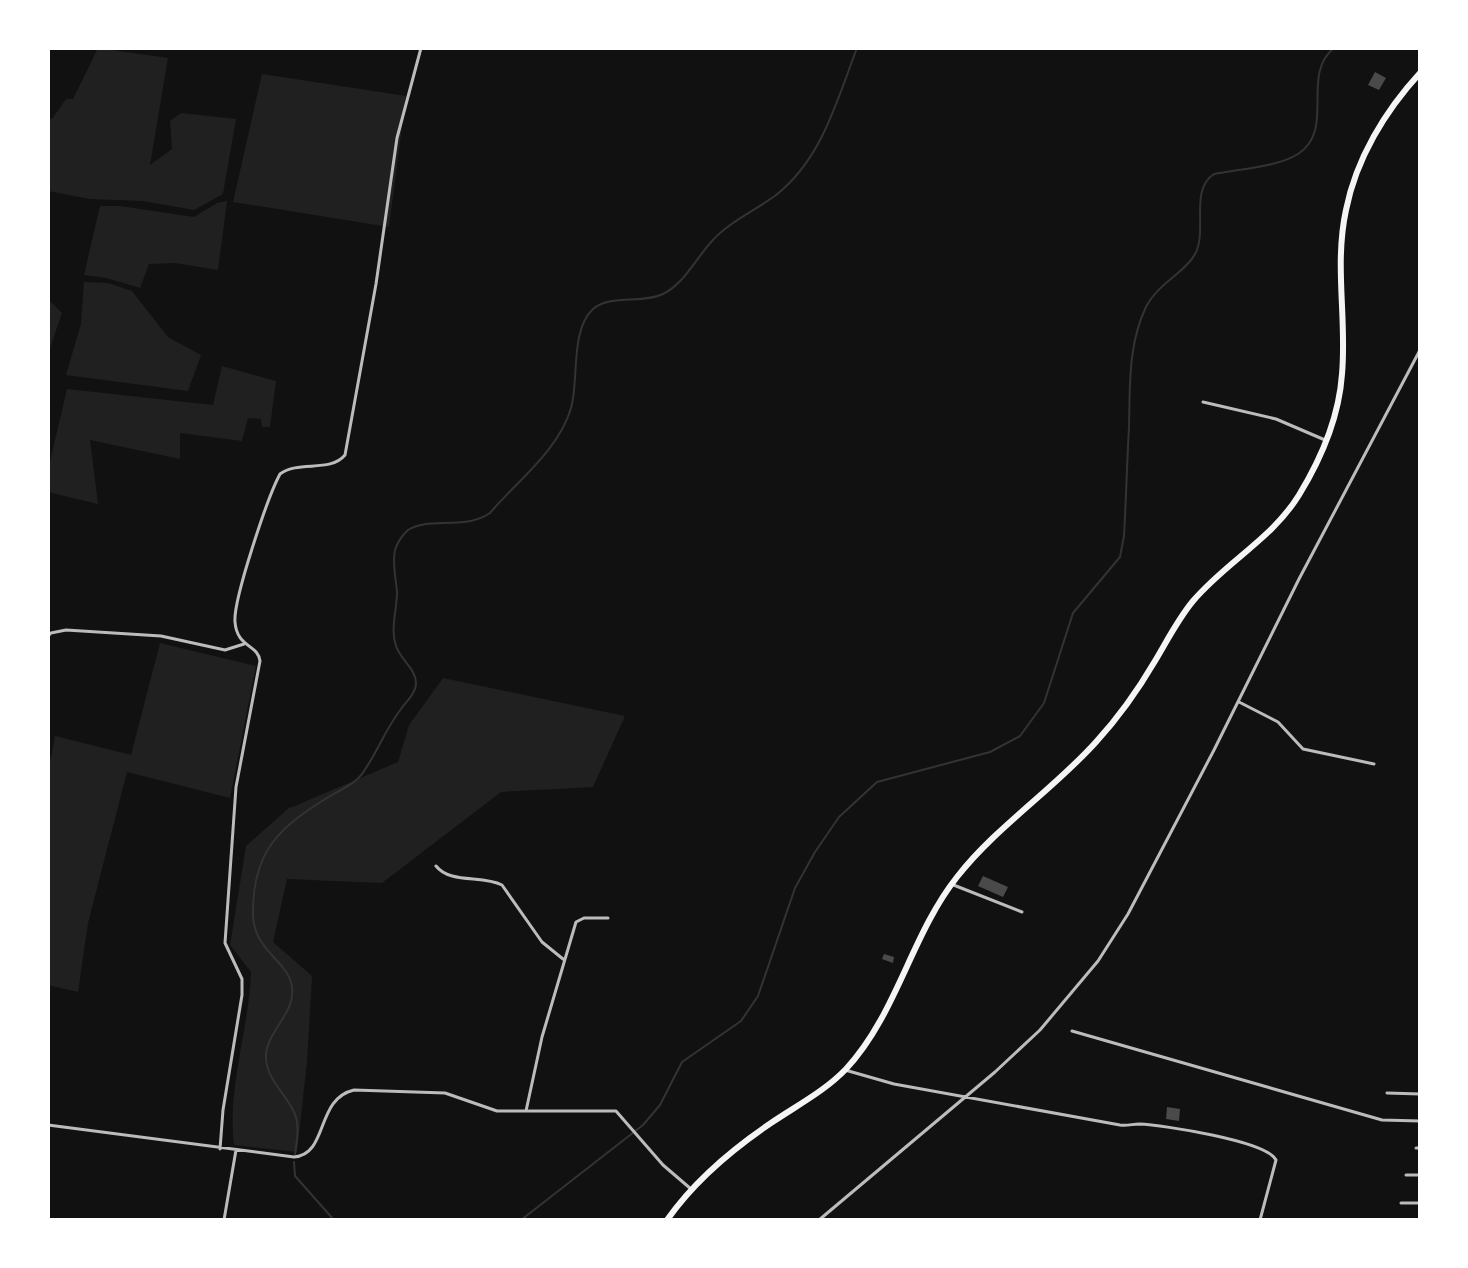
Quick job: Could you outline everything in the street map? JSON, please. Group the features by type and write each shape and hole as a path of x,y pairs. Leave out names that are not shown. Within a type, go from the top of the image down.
{"highway":[{"path":"667,1220 692,1189 730,1152 845,1070 878,1024 931,917 951,884 987,843 1095,743 1138,688 1190,604 1258,543 1290,508 1326,441 1342,374 1340,277 1347,203 1371,141 1400,96 1420,73"}],"street":[{"path":"220,1149 223,1110 242,995 242,979 225,943 236,787 260,661 256,651 244,644 235,620 253,547 276,481 285,471 333,463 345,455 379,269 397,138 421,48"},
{"path":"819,1220 968,1097 1040,1030 1098,961 1128,914 1420,350"},
{"path":"1203,402 1276,419 1326,441"},
{"path":"48,636 66,630 161,636 225,650 244,644"},
{"path":"1239,702 1278,722 1303,749 1374,764"},
{"path":"436,866 446,875 492,880 502,885 542,942 565,960"},
{"path":"951,884 1022,912"},
{"path":"526,1111 542,1037 573,930 580,918 608,918"},
{"path":"1072,1031 1382,1120 1420,1121"},
{"path":"845,1070 894,1084 1120,1125 1136,1124 1212,1135 1267,1150 1276,1160 1260,1220"},
{"path":"48,1125 302,1157 313,1147 332,1101 343,1093 354,1090 445,1093 497,1111 611,1110 623,1116 651,1152 692,1189"},
{"path":"1387,1093 1420,1094"},
{"path":"224,1220 236,1150"},
{"path":"1406,1175 1420,1175"},
{"path":"1401,1203 1420,1203"}],"shaded area":[{"path":"98,48 168,58 150,165 172,149 170,121 181,113 236,119 223,194 194,210 143,201 90,199 48,191 48,118 52,119 66,99 73,99"},
{"path":"262,74 406,96 389,227 233,202"},
{"path":"227,201 218,270 175,263 149,264 140,288 84,275 100,206 194,217 217,203"},
{"path":"84,282 108,283 132,291 168,337 201,355 188,391 66,375 81,324"},
{"path":"48,299 62,313 48,354"},
{"path":"222,366 276,381 270,427 262,427 261,419 248,418 242,441 180,433 180,459 90,440 98,504 48,492 48,470 67,389 213,405"},
{"path":"160,643 256,666 230,798 127,772 88,923 78,992 48,985 48,757 51,758 55,736 131,755"},
{"path":"443,678 625,716 593,787 501,792 382,883 287,879 273,942 312,976 297,1152 234,1145 233,1102 251,972 230,945 246,846 291,806 398,762 409,725"}],"building":[{"path":"1375,72 1386,78 1379,90 1368,85"},
{"path":"983,876 1008,887 1003,897 978,886"},
{"path":"884,954 894,957 893,963 882,959"},
{"path":"1167,1107 1180,1109 1179,1121 1166,1119"}],"waterway":[{"path":"295,1154 298,1133 296,1117 270,1074 266,1059 270,1041 289,1006 292,987 285,970 259,938 253,915 254,892 258,873 272,843 297,819 361,775 414,690 415,678 394,640 397,592 394,560 397,544 406,532 416,526 458,523 490,513 536,464 557,438 571,408 578,342 586,318 600,304 655,297 671,290 719,234 776,195 792,180 826,128 857,48"},
{"path":"521,1220 643,1125 660,1105 682,1062 741,1021 758,996 795,888 839,817 877,782 990,752 1020,736 1044,703 1073,613 1120,557 1124,536 1131,366 1136,336 1146,307 1157,291 1195,254 1199,245 1200,200 1207,181 1214,174 1269,165 1290,158 1309,144 1317,117 1319,73 1324,59 1334,48"},
{"path":"294,1162 295,1176 334,1220"}]}
